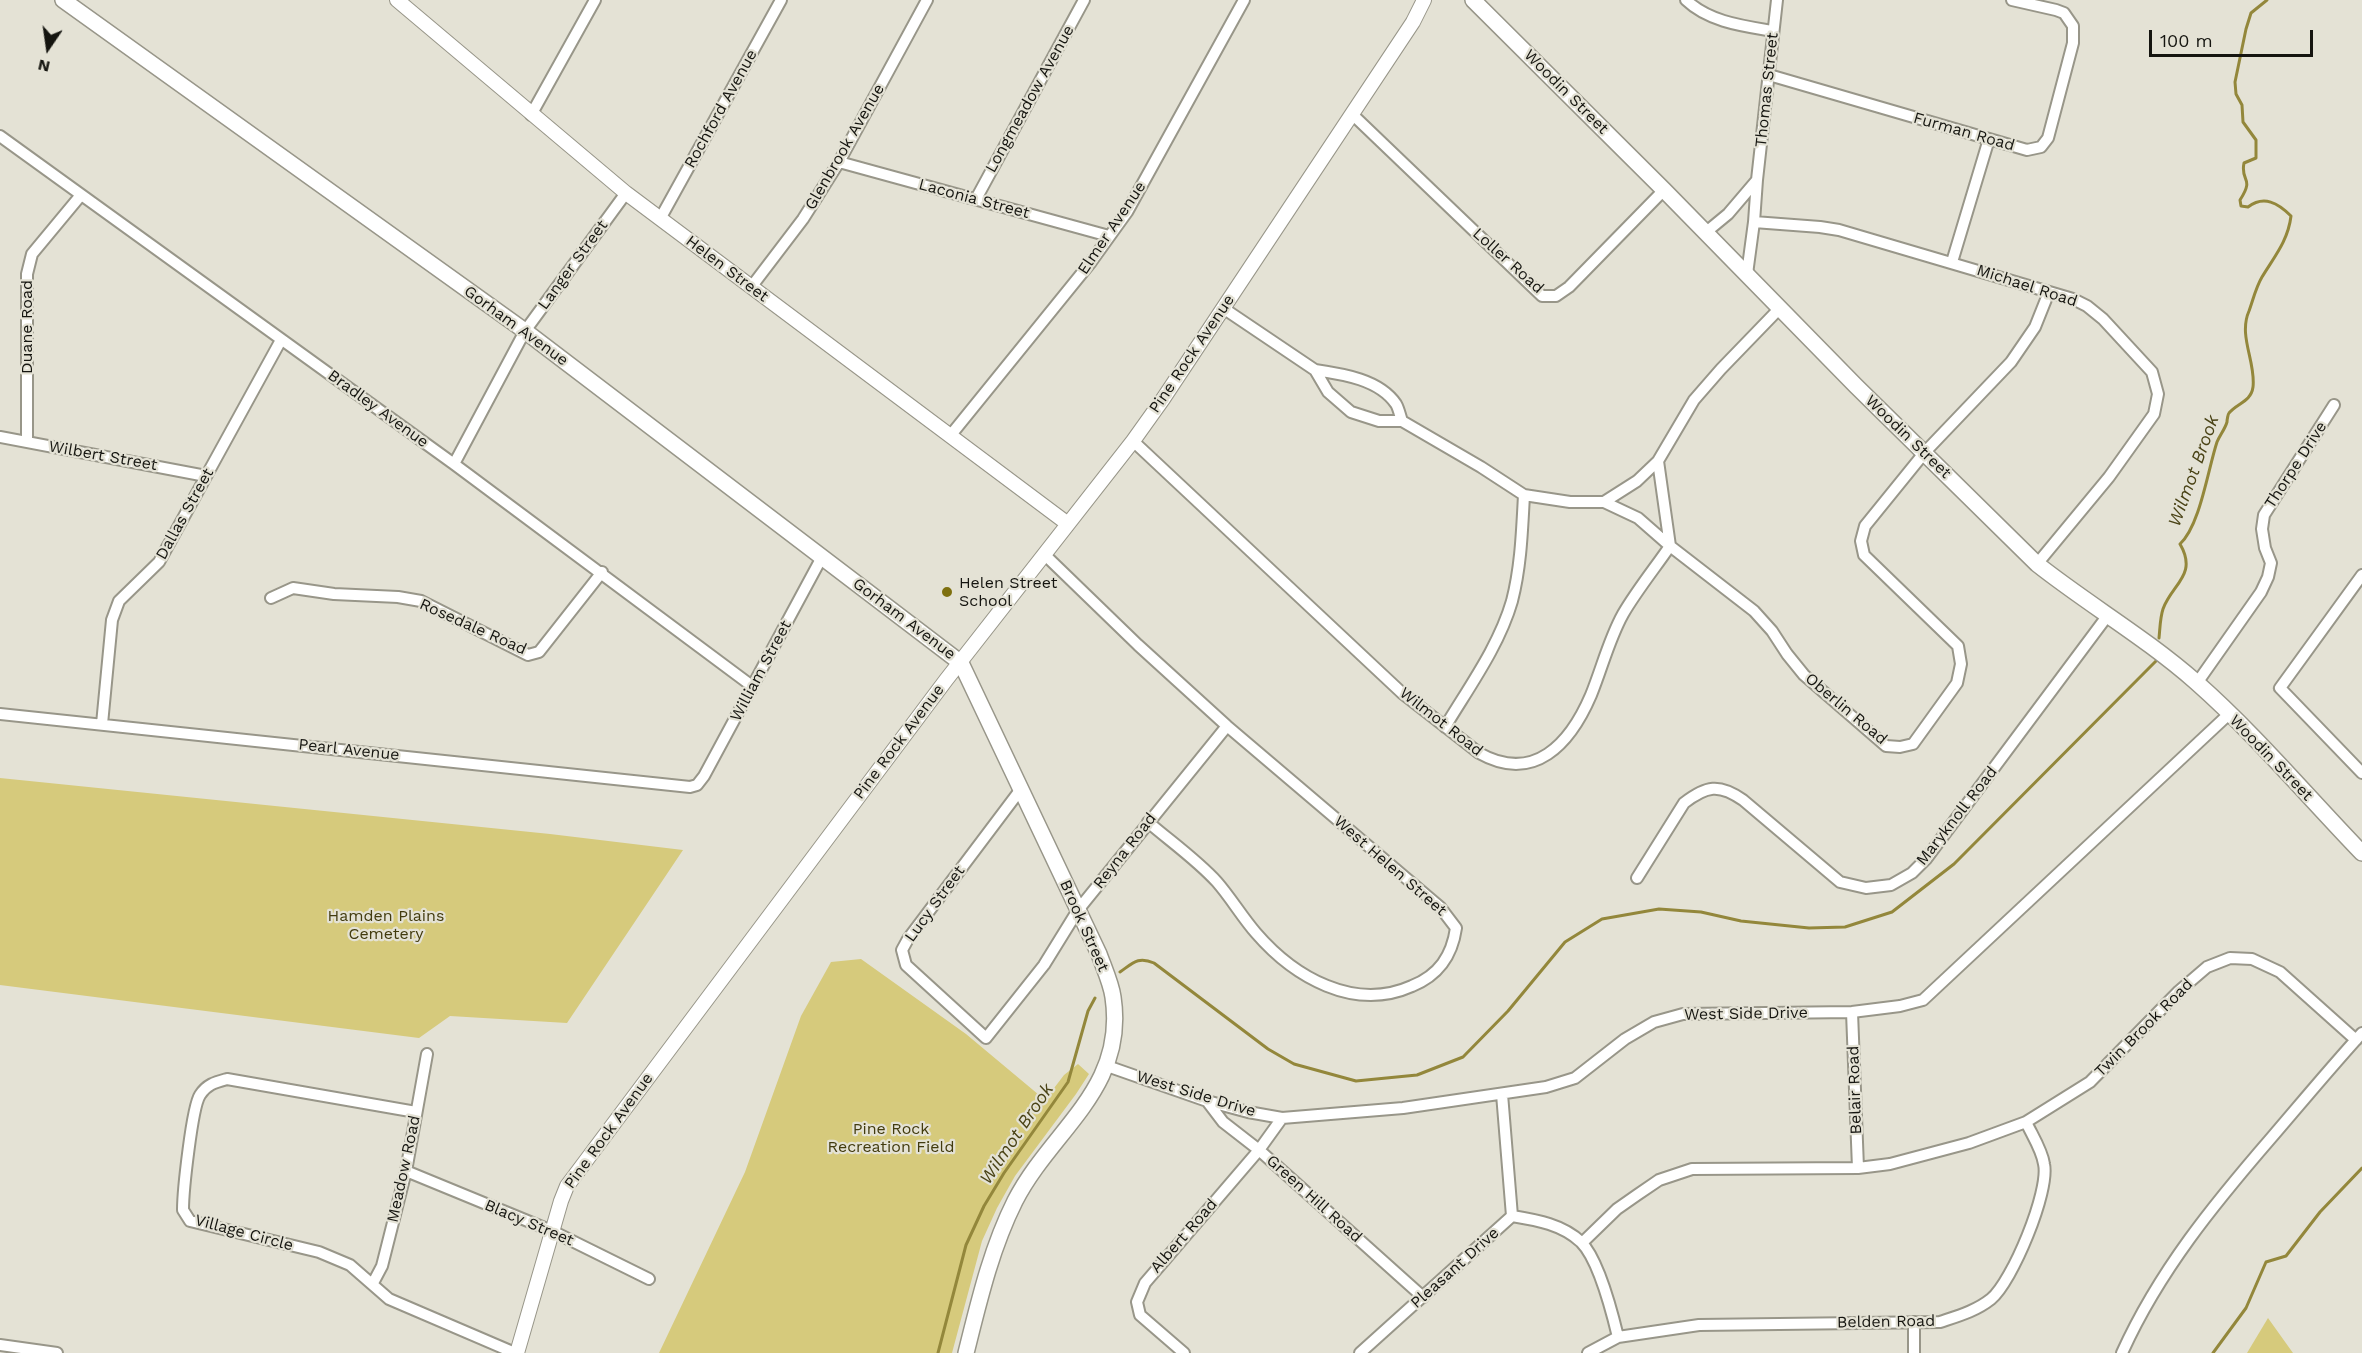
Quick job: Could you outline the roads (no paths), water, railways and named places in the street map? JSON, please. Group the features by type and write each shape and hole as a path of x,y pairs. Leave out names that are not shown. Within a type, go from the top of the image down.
{"main road":[{"name":"Gorham Avenue","path":"63,0 525,331 961,663"},
{"name":"Woodin Street","path":"1473,0 1664,190 1779,309 2037,564 2159,651 2197,683 2362,853"},
{"name":"Brook Street","path":"961,663 1100,954 1113,996 1115,1034 1107,1066 1087,1102 1045,1155 1017,1199 998,1239 966,1353"}],"street":[{"name":"Helen Street","path":"397,0 626,193 1068,524"},
{"path":"531,115 595,0"},
{"name":"Rochford Avenue","path":"660,219 781,0"},
{"name":"Glenbrook Avenue","path":"752,286 803,219 839,162 927,0"},
{"name":"Longmeadow Avenue","path":"976,199 1084,0"},
{"name":"Elmer Avenue","path":"950,436 1091,262 1126,212 1244,0"},
{"name":"Pine Rock Avenue","path":"516,1353 567,1186 580,1166 946,680 1133,441 1413,22 1424,0"},
{"path":"1686,0 1693,7 1734,25 1773,31"},
{"name":"Thomas Street","path":"1747,274 1777,0"},
{"name":"Furman Road","path":"1769,75 1989,140 2027,150 2041,147 2048,138 2073,43 2073,26 2064,14 2012,0"},
{"name":"Loller Road","path":"1352,114 1542,296 1556,296 1569,287 1664,190"},
{"name":"Bradley Avenue","path":"0,136 602,572 752,686"},
{"path":"1952,262 1989,140"},
{"name":"Laconia Street","path":"839,162 1109,236"},
{"path":"1705,233 1728,214 1757,180"},
{"name":"Langer Street","path":"454,464 525,331 626,193"},
{"name":"Duane Road","path":"27,442 27,274 32,254 81,195"},
{"name":"Michael Road","path":"1754,222 1839,230 1952,262 2087,306 2103,319 2152,372 2158,394 2154,414 2109,477 2037,564"},
{"name":"Oberlin Road","path":"1223,308 1315,370 1328,392 1351,412 1379,421 1402,422 1481,467 1524,495 1570,502 1604,502 1638,518 1670,546 1754,611 1772,631 1804,675 1886,747 1900,747 1912,744 1956,683 1961,664 1958,646 1864,555 1861,541 1865,526 1925,452 2018,354 2035,327 2049,292"},
{"path":"1604,502 1637,481 1658,461 1694,400 1779,309"},
{"name":"Dallas Street","path":"102,724 112,620 119,601 159,562 281,340"},
{"name":"Oberlin Road","path":"1315,370 1350,375 1373,385 1395,404 1402,422"},
{"name":"Thorpe Drive","path":"2197,683 2261,592 2271,564 2265,548 2262,529 2264,515 2334,405"},
{"name":"Wilbert Street","path":"0,437 206,476"},
{"name":"Wilmot Road","path":"1133,441 1402,693 1479,753 1511,765 1533,763 1555,749 1571,730 1590,697 1623,615 1670,546"},
{"path":"1658,461 1670,546"},
{"path":"1445,727 1497,636 1511,602 1520,559 1524,495"},
{"name":"West Helen Street","path":"1044,554 1138,645 1227,726 1440,907 1456,928 1453,945 1443,965 1422,982 1394,995 1353,994 1317,983 1288,964 1265,942 1216,882 1148,822"},
{"name":"William Street","path":"697,785 704,776 822,557"},
{"name":"Rosedale Road","path":"272,598 293,588 334,594 398,597 421,602 528,655 539,652 602,572"},
{"path":"2362,575 2280,688 2362,772"},
{"name":"Maryknoll Road","path":"1637,878 1684,803 1710,788 1732,792 1840,882 1866,888 1891,885 1912,873 1926,859 2108,615"},
{"name":"Pearl Avenue","path":"0,714 670,785 690,787 697,785"},
{"name":"West Side Drive","path":"1107,1066 1206,1101 1282,1118 1403,1108 1546,1087 1575,1078 1625,1039 1654,1022 1683,1014 1852,1012 1900,1006 1923,1000 2229,714"},
{"name":"Reyna Road","path":"986,1038 1044,965 1078,910 1227,726"},
{"name":"Lucy Street","path":"986,1038 906,965 902,950 1021,789"},
{"name":"Twin Brook Road","path":"1582,1243 1617,1209 1636,1195 1659,1180 1692,1169 1858,1168 1915,1159 1969,1143 2026,1122 2090,1082 2179,991 2207,967 2230,958 2252,959 2280,972 2359,1036"},
{"name":"Belair Road","path":"1852,1012 1858,1168"},
{"path":"2122,1353 2138,1317 2163,1276 2214,1205 2359,1036"},
{"name":"Meadow Road","path":"373,1283 382,1266 406,1171 427,1054"},
{"name":"Village Circle","path":"416,1112 227,1079 211,1084 199,1096 183,1196 183,1210 190,1221 319,1252 350,1265 389,1299 516,1353"},
{"name":"Pleasant Drive","path":"1360,1353 1512,1216 1502,1094"},
{"name":"Green Hill Road","path":"1206,1101 1223,1122 1259,1150 1423,1297"},
{"name":"Albert Road","path":"1184,1353 1140,1315 1137,1302 1144,1283 1259,1150 1282,1118"},
{"name":"Belden Road","path":"1588,1353 1618,1337 1699,1324 1940,1322 1968,1312 1992,1298 2008,1275 2033,1221 2045,1182 2044,1163 2026,1122"},
{"name":"Blacy Street","path":"406,1171 552,1231 649,1279"},
{"path":"1512,1216 1537,1220 1564,1230 1582,1243 1595,1265 1611,1308 1618,1337"},
{"path":"1914,1323 1914,1353"},
{"path":"0,1345 57,1353"}],"waterway":[{"name":"Wilmot Brook","path":"2159,638 2163,609 2185,572 2185,555 2180,544 2187,536 2198,511 2217,442 2226,425 2229,413 2252,392 2253,378 2246,339 2246,320 2260,281 2284,241 2291,216 2271,202 2254,203 2248,207 2241,206 2240,200 2247,183 2243,169 2244,163 2256,158 2256,140 2243,122 2242,105 2236,94 2235,82 2251,13 2267,0"},
{"path":"1120,972 1140,960 1154,963 1268,1049 1294,1064 1356,1081 1417,1075 1463,1057 1508,1011 1565,942 1602,919 1659,909 1701,912 1741,921 1809,928 1845,927 1892,912 1954,864 2156,661"},
{"name":"Wilmot Brook","path":"938,1353 966,1245 984,1206 1004,1173 1068,1082 1088,1011 1095,998"},
{"path":"2213,1353 2246,1308 2266,1262 2286,1256 2320,1212 2362,1168"}],"place":[{"name":"Helen Street School","path":"947,592"}],"park label":[{"name":"Hamden Plains Cemetery","path":"386,925"},
{"name":"Pine Rock Recreation Field","path":"891,1138"}]}
